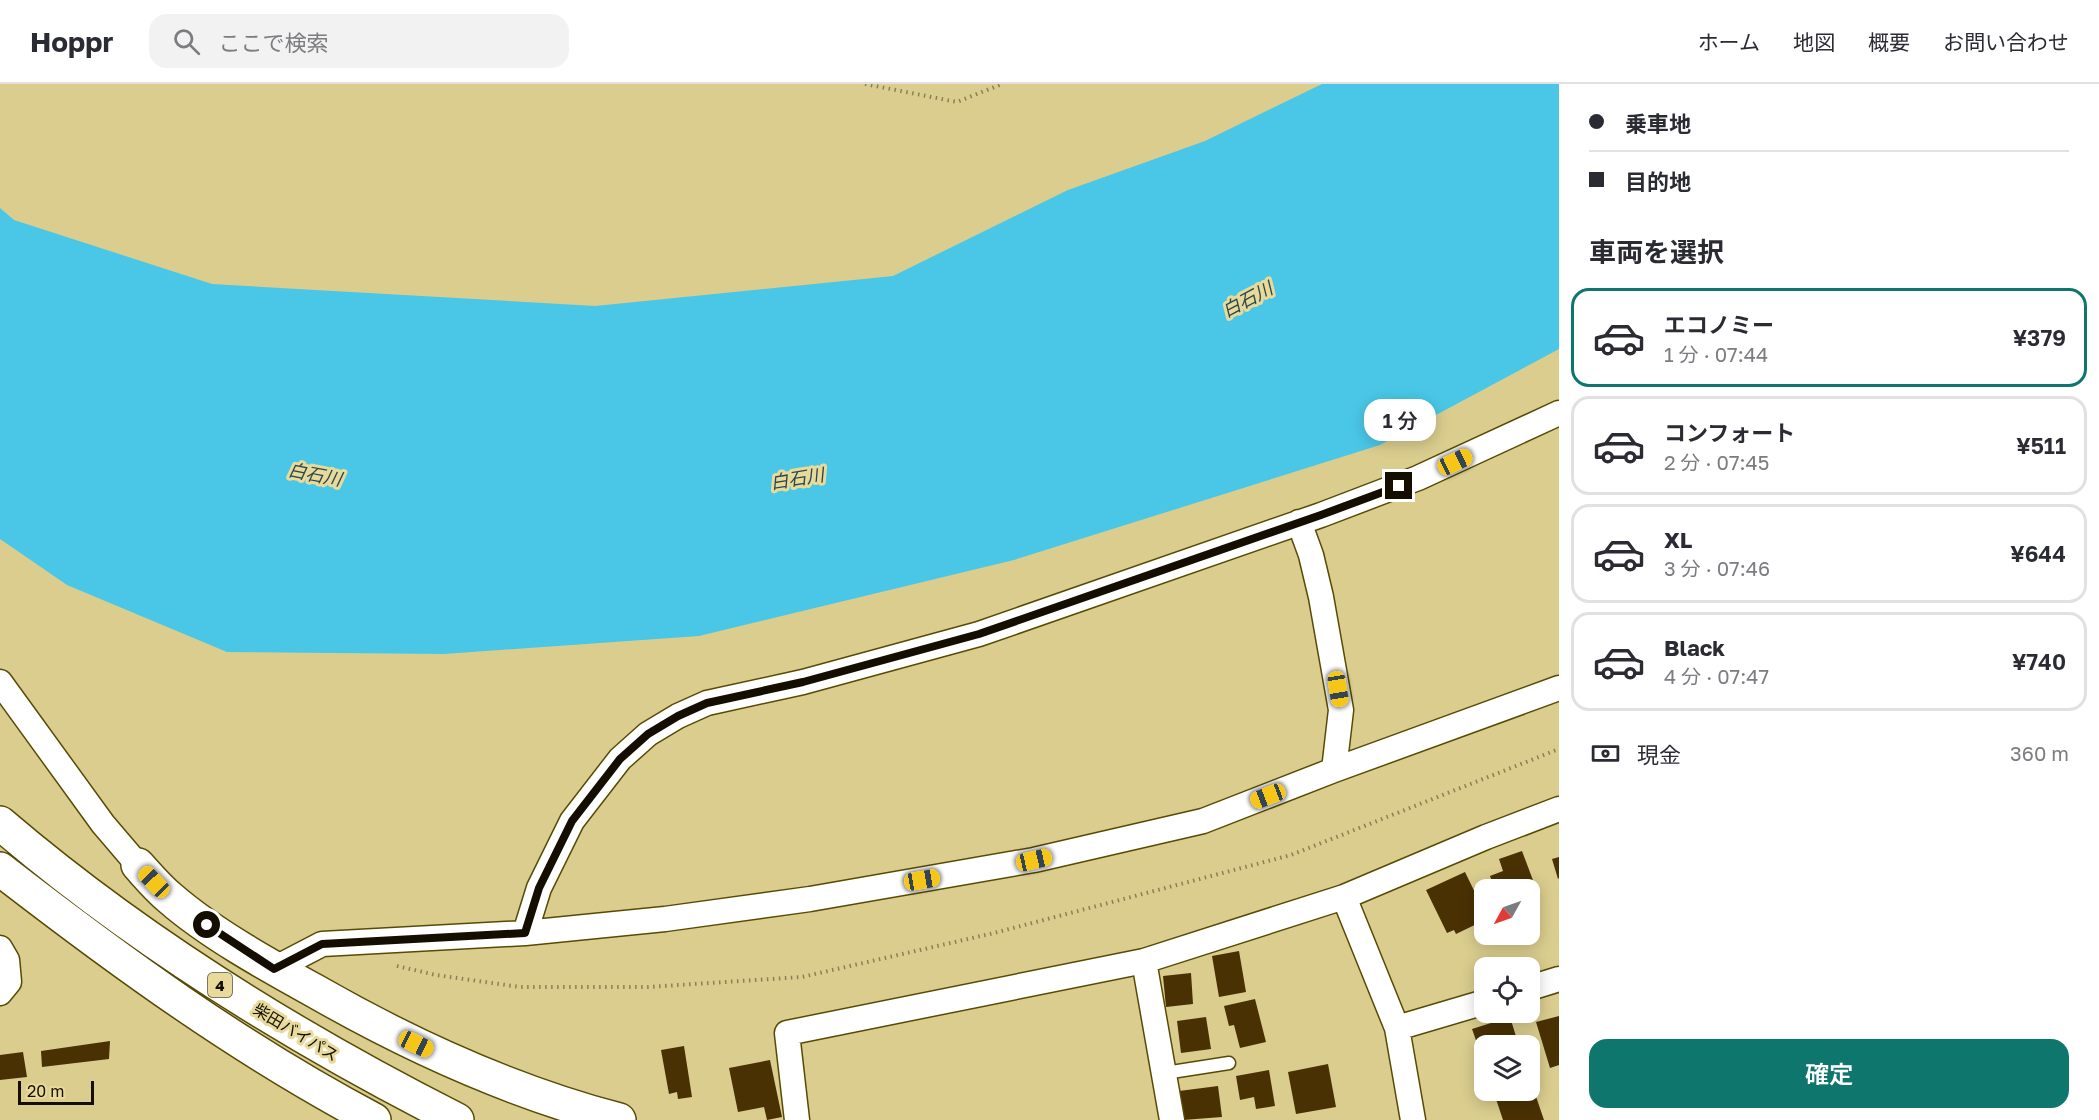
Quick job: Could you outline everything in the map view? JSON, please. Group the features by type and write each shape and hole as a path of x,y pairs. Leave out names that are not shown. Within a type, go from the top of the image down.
{"main road":[{"name":"柴田バイパス","path":"0,823 117,915 202,974 345,1061 457,1120"},
{"path":"138,865 170,898 207,925 274,969 378,1027 472,1070 559,1103 619,1120"},
{"name":"4","path":"0,869 66,921 156,986 243,1043 374,1120"}],"street":[{"path":"525,933 539,888 572,821 620,759 648,734 678,716 707,703 803,682 979,634 1418,478 1559,413"},
{"path":"1299,522 1311,555 1321,597 1341,710 1334,770"},
{"path":"0,682 103,824 138,865"},
{"path":"274,969 322,944 525,933 665,919 810,899 1034,860 1203,821 1334,770 1559,688"},
{"path":"797,1120 787,1033 1144,961 1344,897 1559,809"},
{"path":"1344,897 1397,1028 1413,1120"},
{"path":"0,948 7,960 9,982 0,993"},
{"path":"1144,961 1172,1120"},
{"path":"1540,985 1559,979"},
{"path":"1397,1028 1474,1005"}],"lane":[{"path":"1165,1073 1228,1063"}],"path":[{"path":"866,84 957,102 1002,84"},
{"path":"390,964 436,975 520,987 648,987 801,977 994,933 1291,855 1559,749"}],"water":[{"name":"白石川","path":"1322,84 1559,84 1559,349 1380,445 1014,560 699,636 444,654 227,652 67,585 0,539 0,208 14,220 212,284 595,306 893,276 1068,190 1205,141"}],"building":[{"path":"1522,851 1532,879 1491,879 1490,876 1503,871 1499,859"},
{"path":"1559,857 1559,878 1558,879 1552,859"},
{"path":"1465,872 1474,890 1474,925 1456,934 1454,930 1447,933 1426,890"},
{"path":"1239,951 1246,992 1219,997 1212,956"},
{"path":"1191,973 1193,1004 1166,1007 1163,976"},
{"path":"1255,999 1266,1042 1240,1048 1234,1025 1229,1026 1224,1006"},
{"path":"1559,1016 1559,1065 1550,1068 1536,1023"},
{"path":"1206,1017 1211,1049 1181,1053 1177,1021"},
{"path":"1491,1023 1512,1023 1516,1035 1474,1035 1472,1029"},
{"path":"110,1041 109,1059 42,1067 41,1051"},
{"path":"684,1046 692,1097 678,1099 677,1092 669,1094 661,1050"},
{"path":"23,1052 27,1077 0,1080 0,1055"},
{"path":"770,1060 782,1117 767,1120 764,1107 738,1112 729,1068"},
{"path":"1328,1064 1336,1107 1296,1114 1288,1072"},
{"path":"1269,1070 1275,1106 1256,1109 1254,1097 1240,1100 1236,1076"},
{"path":"1218,1086 1222,1117 1183,1120 1179,1091"},
{"path":"1497,1101 1538,1101 1544,1120 1503,1120"}],"route":[{"path":"207,925 274,969 322,944 525,933 539,888 572,821 596,786 620,759 648,734 678,716 707,703 803,682 979,634 1399,486"}]}
